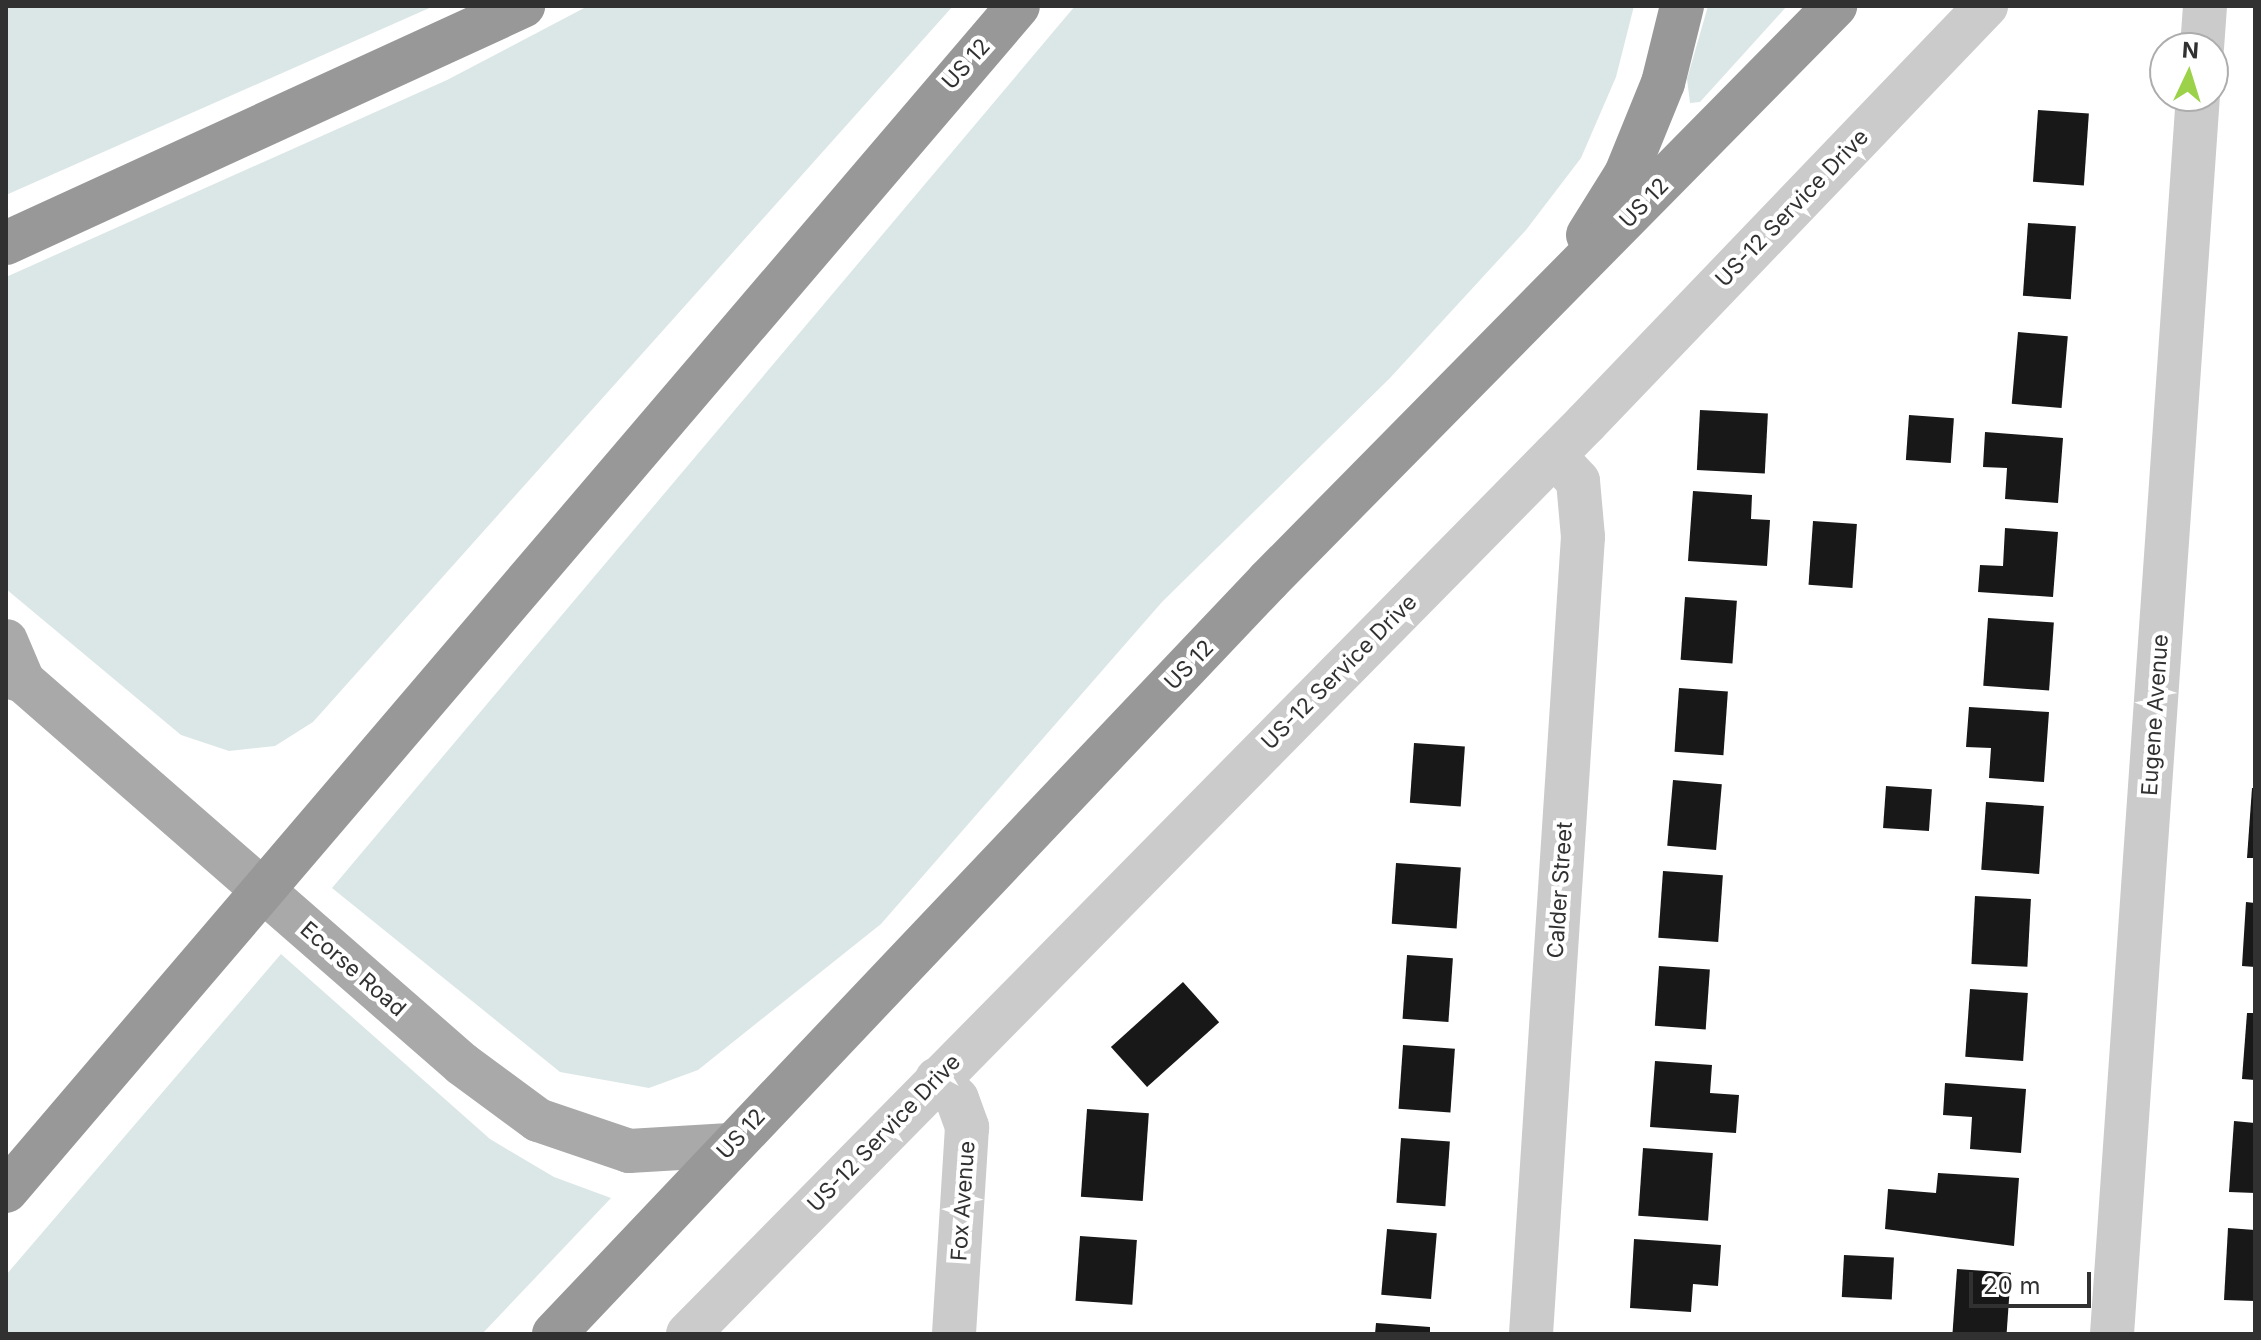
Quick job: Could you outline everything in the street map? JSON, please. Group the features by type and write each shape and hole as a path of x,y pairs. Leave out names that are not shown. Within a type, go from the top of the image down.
{"highway":[{"path":"6,243 523,6"},
{"name":"US 12","path":"6,1191 1018,6"},
{"path":"1545,305 1626,174 1663,83 1682,6"},
{"name":"US 12","path":"554,1334 1268,581 1545,305 1835,6"}],"main road":[{"name":"Ecorse Road","path":"6,641 23,685 462,1064 538,1120 629,1151 730,1145"}],"street":[{"name":"US-12 Service Drive","path":"688,1334 1554,455 1986,6"},
{"path":"2203,32 2205,6"},
{"name":"Eugene Avenue","path":"2112,1334 2197,112"},
{"name":"Calder Street","path":"1531,1334 1583,537 1578,481 1554,455"},
{"name":"Fox Avenue","path":"937,1079 957,1099 967,1127 954,1334"}],"shaded area":[{"path":"6,6 434,6 6,195"},
{"path":"588,6 953,6 313,722 275,746 229,751 181,735 6,589 6,277 447,80"},
{"path":"1075,6 1634,6 1616,77 1581,158 1526,230 1390,378 1162,602 881,924 698,1070 649,1088 560,1072 332,888"},
{"path":"1708,6 1787,6 1700,102 1690,103 1687,79"},
{"path":"281,954 490,1139 554,1177 611,1198 482,1334 6,1334 6,1275"}],"building":[{"path":"2038,110 2089,114 2084,185 2033,182"},
{"path":"2028,223 2076,226 2071,299 2023,296"},
{"path":"2018,332 2068,336 2062,408 2012,404"},
{"path":"1700,410 1768,414 1765,473 1697,470"},
{"path":"1909,415 1954,418 1951,463 1906,460"},
{"path":"1985,432 2063,438 2058,503 2005,499 2007,468 1983,467"},
{"path":"1693,491 1752,495 1751,519 1770,520 1767,566 1688,561"},
{"path":"1813,521 1857,524 1852,588 1809,585"},
{"path":"2005,528 2058,532 2053,597 1978,592 1980,565 2003,566"},
{"path":"1685,597 1737,601 1732,663 1681,660"},
{"path":"1988,618 2054,623 2049,690 1983,686"},
{"path":"1679,688 1728,691 1723,755 1675,752"},
{"path":"1969,707 2049,712 2044,782 1989,778 1991,748 1966,747"},
{"path":"1414,743 1465,747 1461,806 1410,803"},
{"path":"1673,780 1722,784 1716,850 1667,846"},
{"path":"1886,786 1932,789 1929,831 1883,828"},
{"path":"2252,788 2255,788 2255,858 2247,858"},
{"path":"1986,802 2044,806 2039,874 1981,870"},
{"path":"1396,863 1461,868 1457,928 1392,924"},
{"path":"1663,871 1723,875 1718,942 1658,938"},
{"path":"1975,896 2031,899 2027,967 1971,964"},
{"path":"2246,902 2255,903 2255,967 2242,966"},
{"path":"1407,955 1453,958 1448,1022 1403,1019"},
{"path":"1659,966 1710,970 1706,1029 1655,1026"},
{"path":"1183,982 1219,1022 1147,1087 1111,1047"},
{"path":"1970,989 2028,993 2023,1061 1965,1057"},
{"path":"2247,1013 2255,1013 2255,1080 2242,1079"},
{"path":"1403,1045 1455,1049 1450,1112 1399,1109"},
{"path":"1655,1061 1712,1065 1710,1093 1739,1095 1736,1133 1650,1127"},
{"path":"1945,1083 2026,1089 2021,1153 1970,1149 1972,1117 1943,1115"},
{"path":"1087,1109 1149,1113 1143,1201 1081,1197"},
{"path":"2234,1121 2255,1123 2255,1193 2229,1192"},
{"path":"1401,1138 1450,1141 1445,1206 1396,1203"},
{"path":"1643,1148 1713,1153 1708,1221 1638,1216"},
{"path":"1938,1173 2019,1178 2014,1246 1885,1229 1888,1189 1936,1193"},
{"path":"2228,1228 2255,1230 2255,1301 2224,1300"},
{"path":"1387,1229 1437,1233 1431,1299 1381,1295"},
{"path":"1080,1236 1137,1240 1132,1305 1075,1301"},
{"path":"1634,1239 1721,1245 1718,1286 1693,1284 1691,1312 1630,1308"},
{"path":"1844,1255 1894,1258 1892,1300 1842,1297"},
{"path":"1957,1269 2011,1273 2007,1334 1952,1334"},
{"path":"1376,1323 1430,1327 1430,1334 1375,1334"}]}
